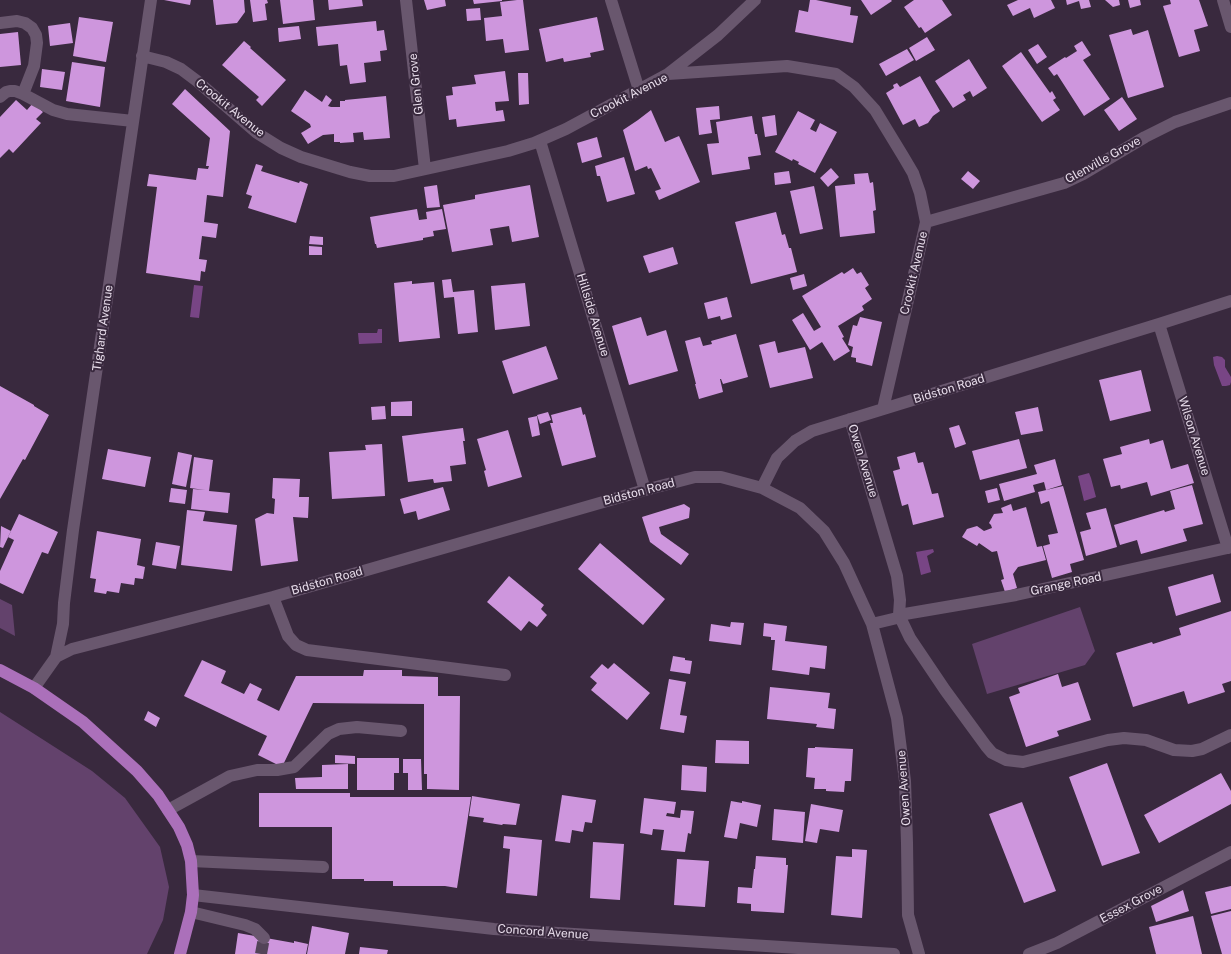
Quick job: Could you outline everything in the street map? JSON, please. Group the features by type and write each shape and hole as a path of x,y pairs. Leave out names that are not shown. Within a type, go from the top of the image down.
{"main road":[{"path":"0,670 34,688 83,722 137,771 158,795 179,827 187,845 191,861 193,895 191,912 180,954"}],"street":[{"name":"Tighard Avenue","path":"56,657 63,624 64,603 74,522 151,0"},
{"name":"Glen Grove","path":"406,0 425,169"},
{"path":"611,0 639,90"},
{"path":"668,74 718,35 755,0"},
{"path":"1223,0 1231,27"},
{"path":"0,23 17,21 25,23 32,28 36,35 37,43 34,66 23,94"},
{"name":"Crookit Avenue","path":"142,56 166,62 181,69 257,133 281,148 301,157 350,172 370,176 394,176 508,151 540,141 566,129 668,74 787,66 836,74 854,87 875,110 903,156 913,173 920,192 926,222 883,409"},
{"path":"0,97 6,92 10,91 23,94 53,110 67,114 133,121"},
{"name":"Glenville Grove","path":"926,222 1064,183 1083,174 1145,137 1175,122 1231,103"},
{"name":"Hillside Avenue","path":"540,141 645,490"},
{"name":"Bidston Road","path":"34,688 56,657 72,649 273,597 645,490 695,477 721,477 762,488 777,458 795,441 812,431 1231,301"},
{"name":"Wilson Avenue","path":"1159,324 1229,548"},
{"name":"Owen Avenue","path":"850,419 897,576 900,600 899,615"},
{"name":"Owen Avenue","path":"762,488 800,508 824,531 844,563 872,624 897,718 905,781 908,915 919,954"},
{"name":"Grange Road","path":"899,615 1016,595 1229,548"},
{"path":"273,597 288,636 296,645 307,650 505,675"},
{"path":"872,624 897,618 899,615 910,638 945,690 986,746 992,753 1006,760 1023,762 1108,740 1124,738 1146,740 1174,750 1192,752 1202,749 1231,735"},
{"path":"168,810 230,776 256,770 277,770 294,767 328,734 339,729 357,727 401,731"},
{"name":"Essex Grove","path":"1029,954 1057,943 1231,852"},
{"path":"191,861 323,867"},
{"name":"Concord Avenue","path":"193,895 494,929 894,954"},
{"path":"191,912 245,924 255,929 264,938"}],"shaded area":[{"path":"194,285 203,286 199,318 190,317"},
{"path":"378,329 382,329 382,343 359,344 358,333 377,333"},
{"path":"1213,357 1222,357 1225,360 1225,367 1231,377 1230,385 1222,386 1214,365"},
{"path":"1089,473 1096,497 1084,501 1078,476"},
{"path":"933,549 934,552 927,556 931,572 921,575 916,552"},
{"path":"0,599 12,605 15,636 0,628"},
{"path":"1080,607 1095,651 1085,665 987,694 972,644"},
{"path":"0,712 92,771 125,798 160,847 169,887 163,920 147,954 0,954"}],"building":[{"path":"164,0 191,0 190,5"},
{"path":"213,0 244,0 245,12 237,23 216,25"},
{"path":"250,0 267,0 268,3 265,4 267,20 253,22"},
{"path":"280,0 313,0 315,20 283,24"},
{"path":"328,0 362,0 363,6 329,10"},
{"path":"424,0 445,0 446,6 427,10"},
{"path":"473,0 502,0 502,1 474,4"},
{"path":"523,0 529,50 505,53 503,39 486,41 484,18 502,16 500,2"},
{"path":"810,0 851,7 850,15 858,16 853,43 795,32 799,10 808,12"},
{"path":"861,0 891,0 892,1 871,15"},
{"path":"914,0 942,0 952,15 925,33 921,27 919,28 904,7"},
{"path":"1018,0 1051,0 1055,8 1034,18 1030,8 1013,16 1007,5"},
{"path":"1066,0 1089,0 1091,7 1081,9 1079,1 1067,5"},
{"path":"1105,0 1119,0 1120,5 1113,7"},
{"path":"1128,0 1140,0 1141,5 1130,8"},
{"path":"1170,0 1199,0 1208,26 1194,30 1200,51 1179,57 1163,6 1171,4"},
{"path":"480,8 481,20 467,21 466,9"},
{"path":"79,17 113,22 106,62 73,56"},
{"path":"597,17 604,50 590,53 591,57 564,62 563,58 546,62 539,29"},
{"path":"376,21 377,31 384,30 387,50 380,51 381,61 364,63 366,82 350,84 347,65 340,66 338,44 318,46 316,27"},
{"path":"70,23 73,43 50,46 48,26"},
{"path":"299,26 301,39 279,42 278,28"},
{"path":"1131,29 1133,35 1148,30 1164,87 1128,98 1109,35"},
{"path":"18,32 21,65 0,67 0,34"},
{"path":"927,37 935,50 916,61 909,48"},
{"path":"244,41 286,80 262,106 256,100 259,97 222,65"},
{"path":"1082,41 1091,55 1083,60 1110,99 1084,116 1057,74 1054,76 1048,68 1077,51 1074,46"},
{"path":"1038,44 1047,57 1037,64 1028,50"},
{"path":"907,49 914,60 886,76 879,64"},
{"path":"1021,52 1050,93 1052,91 1056,98 1053,100 1060,110 1042,122 1002,66"},
{"path":"969,59 987,88 973,97 970,91 963,95 966,100 953,108 935,81"},
{"path":"72,62 105,67 100,107 66,101"},
{"path":"42,69 65,72 62,90 40,87"},
{"path":"505,71 509,101 495,102 496,111 503,110 505,121 457,127 456,119 449,120 446,96 453,95 452,87 476,84 474,75"},
{"path":"518,73 528,73 529,104 519,105"},
{"path":"920,76 940,111 933,116 928,123 919,127 915,119 903,125 886,93 894,88 893,85 897,83 900,87"},
{"path":"185,89 230,131 223,197 207,195 204,222 218,224 216,238 202,236 199,259 207,260 205,272 201,271 200,281 146,273 157,187 147,186 149,174 196,180 198,168 208,169 209,166 206,166 210,138 172,104"},
{"path":"305,90 322,102 326,95 332,100 328,106 331,107 340,107 340,101 345,100 386,96 390,138 364,140 363,132 353,133 354,142 340,143 334,142 334,134 323,135 308,144 301,133 311,127 310,124 291,111"},
{"path":"1122,97 1137,119 1119,131 1104,110"},
{"path":"16,100 27,110 33,103 43,112 36,119 41,123 13,153 9,149 0,158 0,117"},
{"path":"719,106 720,119 710,120 712,133 699,135 696,108"},
{"path":"651,110 665,142 679,136 700,182 659,200 655,191 661,189 651,168 648,169 647,166 635,171 623,130"},
{"path":"798,111 815,120 810,129 816,132 820,123 837,132 815,173 798,164 799,162 793,159 792,161 775,152"},
{"path":"775,115 777,135 765,137 762,117"},
{"path":"752,116 761,155 748,157 750,169 712,175 707,144 719,143 716,122"},
{"path":"597,137 602,157 582,163 577,143"},
{"path":"624,157 635,194 607,202 600,176 597,176 595,166"},
{"path":"256,164 263,166 261,171 299,183 300,181 308,184 296,223 248,208 252,196 246,194"},
{"path":"831,168 839,177 828,187 820,178"},
{"path":"789,171 791,183 775,185 774,173"},
{"path":"968,171 980,181 973,189 961,179"},
{"path":"868,173 870,183 873,182 876,210 873,211 875,233 840,237 835,186 855,184 854,174"},
{"path":"437,185 440,207 427,208 424,187"},
{"path":"530,185 539,237 512,242 509,226 490,229 493,245 452,252 443,205 475,199 475,195"},
{"path":"814,186 823,229 800,234 790,191"},
{"path":"417,209 419,220 427,219 426,212 442,209 446,229 433,231 434,236 423,238 423,240 377,248 370,217"},
{"path":"776,212 782,235 785,234 789,248 791,248 797,272 751,284 735,222"},
{"path":"310,236 323,237 323,245 309,244"},
{"path":"309,246 322,247 322,255 309,255"},
{"path":"673,247 678,264 649,273 643,256"},
{"path":"853,268 857,274 861,272 869,285 865,288 872,299 862,306 864,310 838,326 844,337 842,338 850,351 834,361 822,342 810,350 792,320 803,313 814,331 821,327 802,296 842,272 844,274"},
{"path":"804,274 807,286 793,290 790,278"},
{"path":"451,279 453,292 474,290 478,332 458,334 454,297 444,298 442,280"},
{"path":"412,281 412,284 434,282 440,338 399,342 394,283"},
{"path":"525,283 530,326 495,330 491,286"},
{"path":"727,297 732,317 721,320 720,316 708,319 704,303"},
{"path":"641,317 647,336 666,330 678,371 629,385 612,326"},
{"path":"860,317 882,322 872,366 856,362 856,358 851,357 853,347 848,345 853,325 857,326"},
{"path":"736,334 748,377 723,384 720,379 723,392 699,399 685,341 700,337 703,346 712,344 711,341"},
{"path":"775,341 778,353 805,347 813,378 770,388 759,345"},
{"path":"546,346 558,379 513,394 502,361"},
{"path":"1141,370 1151,411 1110,421 1099,380"},
{"path":"0,386 49,415 25,460 23,459 0,499"},
{"path":"412,401 412,416 391,416 391,402"},
{"path":"385,406 386,419 372,420 371,407"},
{"path":"581,407 583,415 585,414 596,457 562,466 550,423 553,423 551,415"},
{"path":"1038,407 1043,431 1021,435 1015,412"},
{"path":"548,412 551,420 540,424 537,415"},
{"path":"537,416 540,435 532,437 528,418"},
{"path":"959,425 966,444 955,448 949,428"},
{"path":"463,428 466,464 450,466 452,481 434,483 433,479 408,482 402,436"},
{"path":"508,430 522,477 488,487 484,471 486,470 477,439"},
{"path":"1019,439 1027,468 980,480 972,451"},
{"path":"1149,439 1150,444 1163,440 1171,469 1188,464 1194,483 1151,496 1147,482 1121,489 1120,485 1111,487 1103,459 1122,454 1120,447"},
{"path":"382,444 385,496 332,499 329,452 366,450 365,445"},
{"path":"108,449 151,457 145,487 102,479"},
{"path":"178,452 192,455 186,487 172,484"},
{"path":"915,452 918,463 923,462 932,494 938,493 944,517 913,525 908,504 902,506 893,471 900,469 897,457"},
{"path":"194,457 213,460 209,491 230,493 228,513 191,509 193,489 205,490 190,488"},
{"path":"1055,459 1062,485 1046,490 1044,482 1033,485 1035,492 1004,501 999,484 1037,474 1034,465"},
{"path":"273,478 300,479 299,497 309,497 308,518 293,517 298,561 261,566 255,519 267,513 274,514 275,499 272,498"},
{"path":"1192,485 1203,524 1183,529 1187,541 1141,554 1137,540 1120,545 1114,525 1164,510 1165,512 1175,509 1170,491"},
{"path":"1063,486 1084,560 1070,564 1072,572 1052,578 1043,546 1050,544 1048,535 1058,533 1049,501 1041,504 1038,492"},
{"path":"443,487 450,510 418,520 416,511 404,514 400,499"},
{"path":"171,488 187,490 185,504 169,502"},
{"path":"997,488 1000,500 988,503 985,491"},
{"path":"684,504 690,508 689,518 659,527 661,534 689,554 681,565 650,542 642,517"},
{"path":"1011,504 1013,511 1026,507 1037,547 1042,546 1046,560 1018,567 1013,574 1017,588 1005,592 1001,580 1004,579 997,551 992,552 979,543 977,546 962,537 967,529 977,526 984,531 992,528 989,523 994,514 1003,513 1001,508"},
{"path":"1106,508 1117,547 1086,556 1080,532 1091,529 1086,513"},
{"path":"187,510 205,512 203,521 237,525 232,571 181,565"},
{"path":"19,514 58,532 48,554 42,552 23,594 0,583 0,571 14,540 8,537"},
{"path":"1,526 11,531 3,548 0,547"},
{"path":"97,531 141,539 137,565 145,567 143,579 135,578 134,585 121,583 119,593 107,591 106,594 94,592 96,579 90,578"},
{"path":"156,542 180,546 176,569 152,565"},
{"path":"600,543 665,599 643,625 578,569"},
{"path":"1213,574 1221,602 1176,616 1168,587"},
{"path":"509,576 544,605 541,609 547,615 537,627 529,621 521,631 487,602"},
{"path":"1231,611 1231,681 1222,684 1225,692 1188,704 1184,691 1133,707 1116,653 1152,642 1153,644 1181,635 1179,628"},
{"path":"731,622 744,623 741,645 709,641 711,624 730,627"},
{"path":"764,623 787,626 785,641 827,646 825,669 810,667 809,675 772,670 775,640 771,640 771,637 763,636"},
{"path":"673,656 692,661 690,674 670,671"},
{"path":"202,660 226,671 221,683 244,694 250,683 262,689 257,700 279,711 296,676 363,676 364,670 402,670 402,676 438,677 438,696 460,696 459,790 427,789 427,774 424,774 424,704 313,703 282,767 258,755 267,736 184,696"},
{"path":"614,663 650,693 627,720 591,690 597,683 590,677 602,664 608,669"},
{"path":"1058,674 1062,687 1078,682 1091,720 1057,731 1059,736 1026,747 1009,697 1020,693 1018,688"},
{"path":"669,679 686,682 680,715 687,716 684,733 660,729"},
{"path":"770,687 830,693 828,708 836,709 834,729 816,727 817,724 767,719"},
{"path":"148,711 160,718 156,727 144,720"},
{"path":"716,740 749,741 749,764 715,763"},
{"path":"808,748 853,749 851,781 845,781 844,792 814,789 815,778 806,777"},
{"path":"335,755 355,756 355,764 335,763"},
{"path":"357,758 399,758 399,773 394,773 394,790 357,790"},
{"path":"403,759 421,759 422,790 408,790 408,773 403,773"},
{"path":"1107,763 1140,853 1102,866 1069,777"},
{"path":"348,764 348,789 296,789 295,778 322,777 322,765"},
{"path":"682,765 707,767 706,792 681,790"},
{"path":"1221,773 1231,791 1231,804 1159,843 1144,815"},
{"path":"259,793 350,793 350,797 471,797 457,888 445,886 393,886 393,881 332,879 332,827 259,827"},
{"path":"562,795 596,800 592,823 585,822 583,832 572,830 570,843 555,841"},
{"path":"472,796 520,804 516,825 502,825 483,822 484,818 469,816"},
{"path":"644,798 676,802 674,814 667,813 666,816 680,818 681,810 694,811 691,834 688,833 685,852 661,850 664,830 653,829 652,835 640,833"},
{"path":"731,801 742,803 742,801 761,805 757,827 740,823 737,839 724,837"},
{"path":"1022,802 1056,891 1024,903 989,814"},
{"path":"811,804 843,810 839,832 820,829 817,843 805,841"},
{"path":"774,809 805,812 803,843 772,840"},
{"path":"504,836 542,840 537,896 506,893 510,849 503,848"},
{"path":"593,842 624,844 620,900 590,898"},
{"path":"852,849 867,850 862,918 831,915 836,856 852,857"},
{"path":"756,856 786,858 786,865 788,865 784,913 751,911 751,904 737,903 738,887 752,888"},
{"path":"677,859 709,861 705,907 674,905"},
{"path":"1231,886 1231,909 1211,914 1205,892"},
{"path":"1183,890 1189,911 1156,922 1151,906"},
{"path":"1231,911 1231,954 1222,954 1211,916"},
{"path":"1193,916 1202,954 1156,954 1149,927"},
{"path":"312,926 349,933 345,954 307,954"},
{"path":"238,933 308,944 306,954 235,954"},
{"path":"360,947 388,950 387,954 359,954"}],"tunnel":[{"path":"261,954 264,938"}]}
